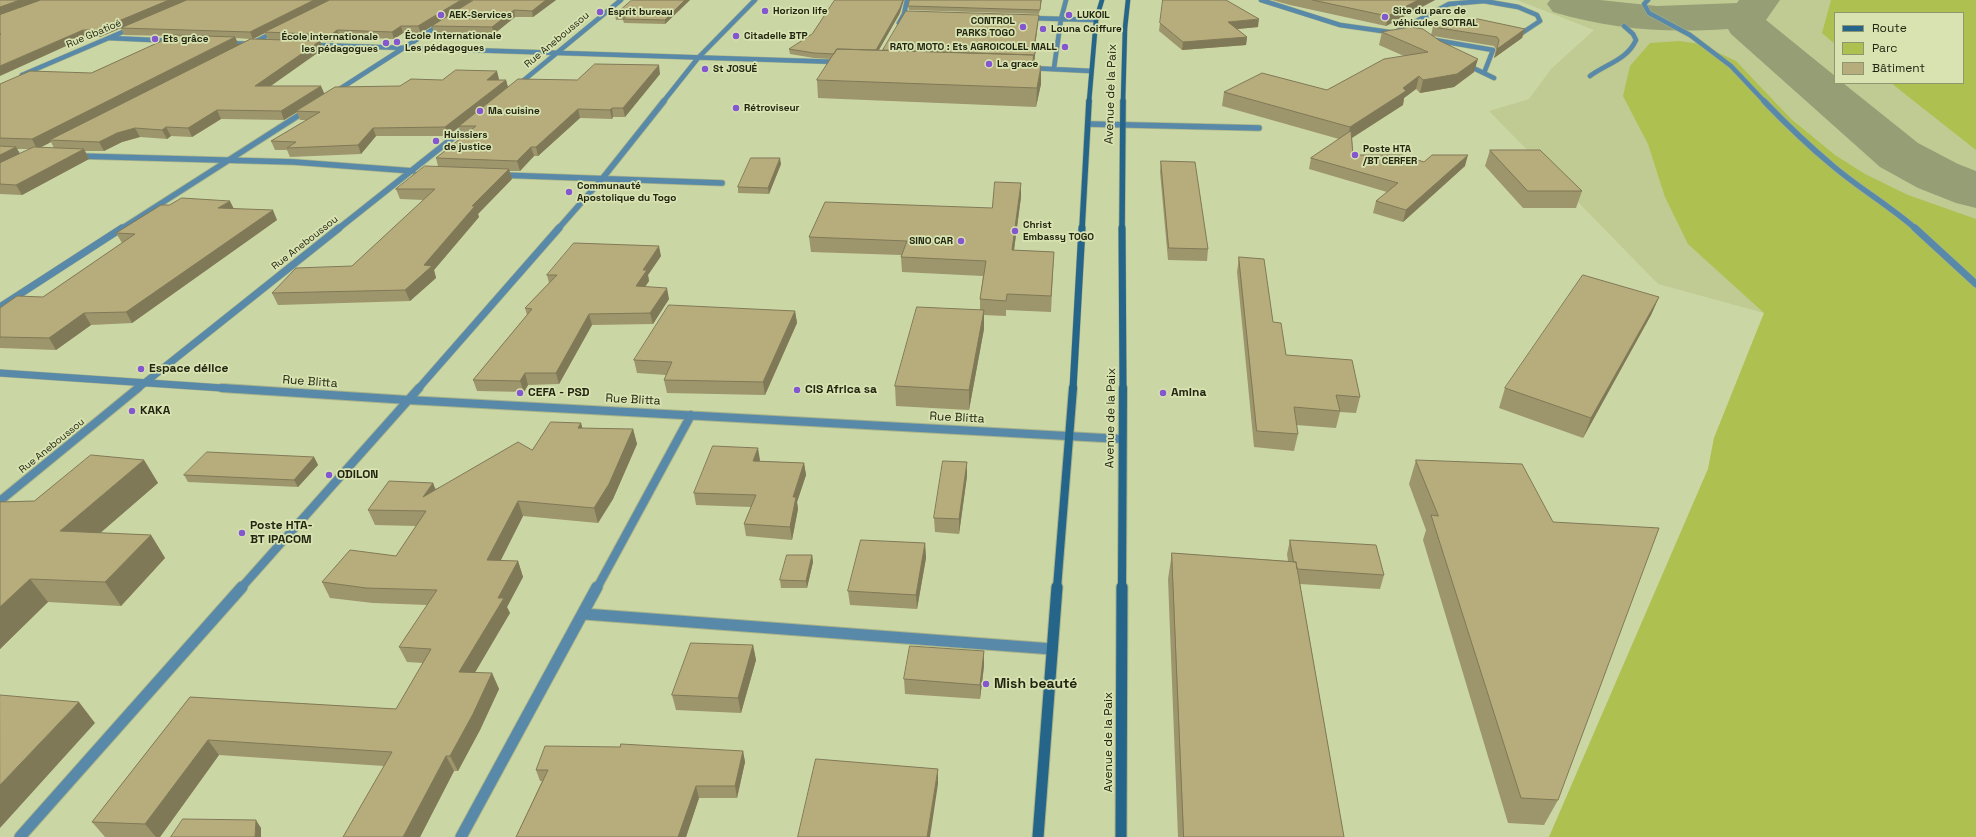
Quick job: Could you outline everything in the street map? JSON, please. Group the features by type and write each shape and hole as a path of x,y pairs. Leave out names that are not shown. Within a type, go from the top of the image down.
{"main road":[{"path":"1038,837 1070,437 1091,71 1096,20 1102,0"},
{"name":"Avenue de la Paix","path":"1120,837 1122,125 1125,28 1128,0"}],"street":[{"name":"Rue Aneboussou","path":"515,88 620,0"},
{"path":"20,837 602,179 698,58 755,0"},
{"path":"897,27 904,14 907,0"},
{"path":"1054,68 1061,19 1066,0"},
{"path":"1261,0 1340,25 1400,34"},
{"path":"1648,0 1644,4 1649,13 1690,34 1731,66 1790,127 1834,167 1902,217 1976,284"},
{"path":"1394,33 1449,4 1484,1 1518,7 1537,15 1540,21 1522,33"},
{"path":"904,14 912,15"},
{"path":"1022,18 1096,20"},
{"path":"332,94 448,20"},
{"name":"Rue Gbatioé","path":"14,78 138,25"},
{"path":"1590,76 1621,58 1634,45 1636,40 1633,34 1624,26"},
{"path":"238,51 285,27"},
{"path":"109,38 180,41"},
{"path":"1432,47 1420,38 1493,50 1484,73"},
{"path":"220,43 268,44"},
{"path":"308,45 845,62"},
{"path":"1459,61 1494,78"},
{"path":"1023,67 1091,71"},
{"path":"0,307 313,106"},
{"name":"Rue Aneboussou","path":"0,501 143,384 472,122"},
{"path":"1088,124 1259,128"},
{"path":"69,156 321,163 419,172"},
{"path":"491,174 722,183"},
{"name":"Rue Blitta","path":"0,373 143,384 408,400 1122,439"},
{"path":"461,837 584,614 691,415"},
{"path":"584,614 1052,649"}],"shaded area":[{"path":"1517,0 1976,0 1976,837 1549,837 1708,469 1714,438 1764,313 1658,284 1489,111 1529,99 1551,69 1594,30"}],"green space":[{"path":"1831,0 1976,0 1976,150 1892,84 1964,84 1964,12 1834,12 1834,43 1822,33"},
{"path":"1679,41 1700,44 1736,61 1791,119 1835,155 1865,174 1908,195 1976,219 1976,837 1549,837 1708,469 1714,438 1764,313 1688,244 1665,197 1648,144 1623,96 1630,66 1650,43"}],"building":[{"path":"0,0 20,0 0,7"},
{"path":"41,0 169,0 97,30 83,30 0,66 0,15"},
{"path":"187,0 314,0 250,32 121,28"},
{"path":"330,0 461,0 418,26 401,26 392,32 337,30 331,35 265,32"},
{"path":"474,0 546,0 532,11 514,10 492,27 432,26"},
{"path":"632,0 685,0 665,20 623,19 627,16 615,15"},
{"path":"835,0 903,0 876,50 837,49 834,54 814,53 789,49 812,34"},
{"path":"910,0 1041,0 1040,10 908,6"},
{"path":"1163,0 1226,0 1259,19 1228,22 1247,37 1183,42 1160,23"},
{"path":"1313,0 1418,0 1388,16"},
{"path":"906,11 1039,15 1034,47 1036,47 1034,58 1034,55 883,50"},
{"path":"1478,19 1525,29 1497,49 1499,40 1497,37 1433,27"},
{"path":"1411,27 1423,29 1440,41 1478,59 1457,74 1423,80 1419,76 1403,88 1406,91 1350,127 1224,92 1262,73 1327,90 1384,59 1428,52 1382,32"},
{"path":"175,35 235,37 32,139 0,138 0,84 30,71 91,73"},
{"path":"251,39 320,41 255,86 321,86 281,111 217,110 188,128 166,127 162,130 135,128 117,133 99,142 50,140"},
{"path":"837,49 1034,55 1032,66 1041,66 1037,88 817,80"},
{"path":"595,64 659,65 623,108 612,108 610,110 578,109 536,147 531,147 517,161 436,158 476,126 459,126 518,79 577,80"},
{"path":"456,70 497,71 487,80 506,80 445,127 373,128 358,145 287,148 296,142 271,141 320,112 296,111 335,87 400,86 411,79 442,80"},
{"path":"1351,131 1353,155 1402,155 1424,162 1432,155 1468,155 1406,210 1376,201 1398,183 1311,158"},
{"path":"0,146 16,147 0,155"},
{"path":"34,147 84,149 16,185 0,184 0,163"},
{"path":"1490,150 1540,150 1582,191 1528,191"},
{"path":"751,158 780,158 768,188 738,187"},
{"path":"1161,161 1195,162 1208,249 1169,248"},
{"path":"425,166 509,169 472,206 475,206 424,265 432,266 405,290 272,293 296,268 352,266 435,189 396,189"},
{"path":"995,182 1021,183 1012,250 1054,252 1051,296 1007,294 1006,301 980,299 986,261 901,257 907,241 809,237 825,202 992,208"},
{"path":"182,198 230,201 218,208 273,210 126,312 84,313 49,338 0,337 0,308 17,296 43,297 135,234 116,233 161,205 169,205"},
{"path":"574,243 659,246 643,270 647,270 636,286 667,288 650,313 589,314 556,373 525,373 520,381 473,380 532,309 525,308 557,275 547,275"},
{"path":"1239,257 1264,259 1273,322 1281,323 1286,355 1352,360 1360,397 1336,395 1340,411 1294,407 1298,434 1257,431"},
{"path":"1583,275 1659,297 1591,418 1505,388"},
{"path":"669,305 795,311 763,382 664,380 672,362 634,360"},
{"path":"917,307 984,310 969,390 895,386"},
{"path":"551,422 581,423 578,428 633,429 609,484 594,508 518,501 487,560 518,561 498,598 504,598 459,672 492,673 473,714 450,756 446,756 403,837 343,837 392,752 208,740 145,824 92,822 190,697 396,709 431,649 399,647 437,590 366,588 322,582 350,550 396,556 426,511 368,510 389,481 433,483 423,497 518,442 532,450"},
{"path":"713,446 758,448 753,461 804,463 793,497 796,497 790,527 744,524 756,495 694,493"},
{"path":"207,452 314,457 294,480 184,475"},
{"path":"91,455 144,460 60,531 151,535 105,582 30,579 0,607 0,502 34,501"},
{"path":"1416,460 1522,464 1553,522 1659,528 1558,800 1521,798 1431,515 1438,516"},
{"path":"943,461 967,462 959,519 934,518"},
{"path":"861,540 925,543 916,595 848,591"},
{"path":"1290,540 1376,545 1384,575 1297,569 1296,562 1294,562"},
{"path":"1172,553 1296,562 1344,837 1184,837"},
{"path":"787,555 812,555 806,581 780,580"},
{"path":"691,643 753,645 738,698 672,695"},
{"path":"910,646 984,651 980,685 904,679"},
{"path":"0,695 79,702 0,785"},
{"path":"621,744 743,751 735,786 696,786 678,837 516,837 548,770 536,770 545,746 620,747"},
{"path":"816,759 938,769 927,837 798,837"},
{"path":"183,819 256,820 255,837 171,837"}],"taxiway":[{"path":"1760,0 1745,20 1746,25 1899,155 1938,176 1976,191"},
{"path":"1567,4 1589,10 1634,17 1703,18 1748,15"}],"place":[{"name":"Horizon life","path":"765,11"},
{"name":"Esprit bureau","path":"600,12"},
{"name":"AEK-Services","path":"441,15"},
{"name":"LUKOIL","path":"1069,15"},
{"name":"Site du parc de véhicules SOTRAL","path":"1385,17"},
{"name":"CONTROL PARKS TOGO","path":"1023,27"},
{"name":"Louna Coiffure","path":"1043,29"},
{"name":"Citadelle BTP","path":"736,36"},
{"name":"Ets grâce","path":"155,39"},
{"name":"École Internationale Les pédagogues","path":"397,42"},
{"name":"École internationale les pédagogues","path":"386,43"},
{"name":"RATO MOTO : Ets AGROICOLEL MALL","path":"1065,47"},
{"name":"La grace","path":"989,64"},
{"name":"St JOSUÉ","path":"705,69"},
{"name":"Rétroviseur","path":"736,108"},
{"name":"Ma cuisine","path":"480,111"},
{"name":"Huissiers de justice","path":"436,141"},
{"name":"Poste HTA /BT CERFER","path":"1355,155"},
{"name":"Communauté Apostolique du Togo","path":"569,192"},
{"name":"Christ Embassy TOGO","path":"1015,231"},
{"name":"SINO CAR","path":"961,241"},
{"name":"Espace délice","path":"141,369"},
{"name":"CIS Africa sa","path":"797,390"},
{"name":"CEFA - PSD","path":"520,393"},
{"name":"Amina","path":"1163,393"},
{"name":"KAKA","path":"132,411"},
{"name":"ODILON","path":"329,475"},
{"name":"Poste HTA- BT IPACOM","path":"242,533"},
{"name":"Mish beauté","path":"986,684"}]}
